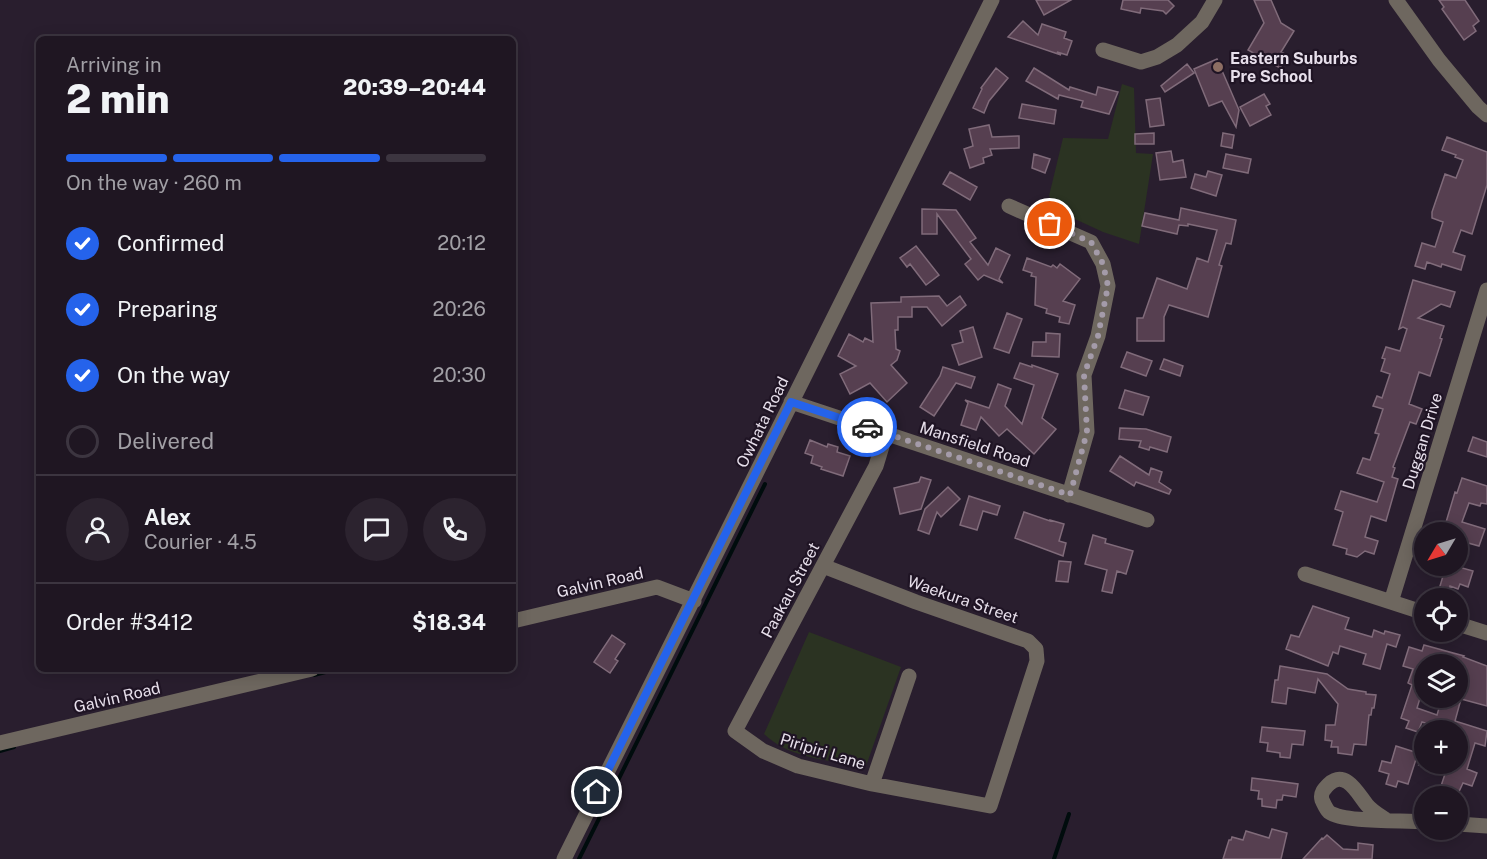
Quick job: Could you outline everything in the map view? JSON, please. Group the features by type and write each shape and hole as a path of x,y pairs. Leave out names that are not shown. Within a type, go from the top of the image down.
{"street":[{"name":"Owhata Road","path":"564,859 992,0"},
{"path":"1103,50 1141,62 1157,57 1177,45 1202,22 1215,0"},
{"path":"1396,0 1439,60 1484,106"},
{"path":"1009,206 1091,242 1103,264 1106,275 1108,286 1098,336 1084,375 1087,432 1070,495"},
{"name":"Duggan Drive","path":"1391,602 1487,290"},
{"name":"Mansfield Road","path":"791,402 1147,520"},
{"name":"Paakau Street","path":"735,731 876,466 886,433"},
{"name":"Waekura Street","path":"823,566 916,602 1028,640 1036,650 1037,661 990,806"},
{"path":"1305,574 1414,609"},
{"name":"Galvin Road","path":"516,620 657,587 694,601"},
{"path":"1468,627 1487,633"},
{"name":"Galvin Road","path":"0,743 299,672"},
{"name":"Piripiri Lane","path":"872,784 909,676"},
{"name":"Piripiri Lane","path":"735,731 763,751 798,766 872,784 990,806"},
{"path":"1385,819 1414,821"},
{"path":"1468,825 1487,826"}],"green space":[{"path":"1122,84 1134,88 1136,153 1153,154 1139,244 1103,232 1064,214 1049,196 1063,138 1108,139"},
{"path":"809,632 901,667 866,766 799,754 786,749 764,734"}],"building":[{"path":"1036,0 1071,0 1044,15"},
{"path":"1123,0 1168,0 1174,6 1166,14 1163,11 1141,8 1140,13 1121,9"},
{"path":"1254,0 1271,0 1281,23 1294,31 1281,52 1287,55 1280,68 1248,50 1264,23"},
{"path":"1439,0 1465,0 1479,21 1473,26 1476,31 1464,40 1442,9 1444,7"},
{"path":"1023,21 1038,35 1042,24 1066,32 1064,38 1072,41 1067,55 1008,37"},
{"path":"1217,59 1239,110 1236,127 1222,101 1209,106 1194,69"},
{"path":"1187,64 1194,73 1165,92 1161,86"},
{"path":"996,68 1008,78 989,101 984,113 973,108 981,88"},
{"path":"1034,68 1069,90 1070,87 1096,95 1098,87 1118,92 1109,114 1081,107 1083,101 1059,95 1058,99 1026,81"},
{"path":"1264,94 1270,104 1266,106 1271,115 1250,126 1240,107"},
{"path":"1160,98 1164,125 1150,127 1146,100"},
{"path":"1022,104 1056,110 1054,124 1019,118"},
{"path":"989,125 992,137 1019,136 1019,148 990,149 992,155 983,158 984,163 970,168 964,149 973,146 969,129"},
{"path":"1154,133 1154,144 1135,144 1135,134"},
{"path":"1223,133 1234,135 1232,148 1221,146"},
{"path":"1447,137 1487,152 1487,185 1472,234 1461,230 1453,252 1465,256 1461,270 1427,262 1425,269 1415,266 1422,243 1435,247 1443,222 1432,218 1432,212 1445,174 1456,178 1463,160 1442,150"},
{"path":"1171,151 1173,162 1183,160 1186,177 1160,180 1156,153"},
{"path":"1034,154 1050,159 1045,173 1032,168"},
{"path":"1226,154 1251,159 1248,173 1223,168"},
{"path":"1208,171 1222,175 1216,196 1191,188 1195,174 1206,177"},
{"path":"950,172 977,187 970,200 943,184"},
{"path":"1181,208 1236,220 1231,244 1226,243 1219,265 1222,266 1208,317 1169,305 1164,317 1164,341 1137,341 1137,318 1143,318 1157,278 1187,289 1197,258 1208,262 1217,230 1188,224 1188,226 1179,225 1177,234 1142,226 1145,213 1179,220"},
{"path":"922,209 956,210 976,238 970,242 988,265 996,248 1010,255 999,279 1003,283 984,275 978,280 965,264 971,259 937,214 937,234 922,234"},
{"path":"916,246 939,275 926,285 910,264 907,267 900,258"},
{"path":"1027,258 1051,267 1053,265 1057,268 1060,264 1080,279 1063,301 1075,305 1069,324 1059,322 1060,317 1046,313 1047,309 1035,305 1036,277 1023,270"},
{"path":"1413,280 1455,292 1450,307 1441,304 1418,318 1444,326 1440,338 1442,339 1430,376 1419,372 1409,404 1422,409 1416,424 1410,422 1393,467 1395,468 1392,477 1398,479 1386,521 1371,516 1365,537 1378,541 1374,554 1365,551 1357,557 1346,554 1347,549 1333,545 1343,512 1335,509 1341,491 1377,502 1384,482 1357,473 1363,458 1370,460 1379,434 1375,433 1383,409 1373,406 1377,396 1382,398 1390,374 1381,371 1385,359 1382,358 1386,347 1400,351 1407,329 1403,327 1399,329"},
{"path":"939,296 947,306 960,296 966,305 942,326 927,307 912,307 912,317 898,317 898,330 895,330 896,349 900,351 897,360 891,365 907,383 887,402 870,383 850,394 840,374 856,366 838,356 849,334 863,342 865,338 873,342 871,303 901,302 901,297"},
{"path":"1007,313 1022,319 1009,353 994,348"},
{"path":"973,327 982,357 959,365 952,345 963,342 960,331"},
{"path":"1046,333 1060,334 1059,357 1032,356 1033,342 1046,342"},
{"path":"1127,352 1152,361 1146,376 1121,367"},
{"path":"1164,359 1183,366 1180,376 1160,369"},
{"path":"1020,363 1058,374 1042,418 1056,429 1034,454 1007,429 999,436 981,417 976,430 961,425 968,403 965,400 989,408 998,384 1011,389 1005,406 1022,424 1034,385 1014,378"},
{"path":"943,367 975,377 971,388 956,383 934,416 920,407 940,376"},
{"path":"1125,390 1149,397 1143,415 1119,408"},
{"path":"1120,428 1146,429 1171,437 1167,452 1150,447 1149,450 1139,447 1141,441 1119,439"},
{"path":"1473,437 1487,442 1487,457 1468,451"},
{"path":"810,440 827,447 828,444 838,447 837,452 850,456 843,476 811,463 813,456 805,453"},
{"path":"1120,456 1149,475 1151,468 1162,472 1159,482 1171,490 1169,494 1136,482 1134,486 1110,471"},
{"path":"921,477 931,480 921,509 900,514 894,488 919,482"},
{"path":"1462,478 1487,486 1487,504 1481,503 1480,506 1469,503 1462,522 1446,522 1455,492 1457,493"},
{"path":"948,487 960,499 941,517 937,512 929,534 918,530 925,509"},
{"path":"969,496 1000,506 997,515 983,511 977,530 960,525"},
{"path":"1024,512 1064,524 1059,541 1066,543 1063,556 1015,538"},
{"path":"1468,524 1485,529 1479,546 1468,543"},
{"path":"1093,535 1106,539 1105,543 1133,551 1126,574 1117,571 1112,593 1102,591 1107,570 1085,564"},
{"path":"1059,561 1071,562 1068,582 1056,581"},
{"path":"1468,570 1473,571 1468,587 1460,584 1458,588 1440,586 1443,576 1468,576"},
{"path":"1313,606 1349,618 1345,629 1372,637 1374,630 1384,634 1385,631 1400,635 1396,647 1387,644 1380,669 1363,664 1366,654 1340,646 1338,654 1333,652 1328,666 1286,649 1291,635 1299,637"},
{"path":"612,635 625,644 615,659 618,661 610,673 594,662"},
{"path":"1424,645 1457,654 1414,654 1414,708 1437,715 1439,708 1459,708 1455,720 1414,720 1414,731 1406,728 1409,721 1401,718 1412,685 1408,683 1413,669 1403,666 1409,647 1422,651"},
{"path":"1468,659 1487,666 1487,706 1468,701"},
{"path":"1280,666 1327,674 1348,689 1376,695 1374,708 1369,715 1366,745 1354,744 1352,755 1338,753 1338,747 1331,747 1332,741 1325,740 1326,725 1335,725 1338,704 1318,679 1315,693 1288,688 1286,704 1272,702 1275,680 1278,680"},
{"path":"1468,725 1487,731 1485,746 1475,743 1468,766"},
{"path":"1262,727 1305,731 1303,745 1292,744 1290,758 1280,757 1280,753 1267,751 1268,743 1260,742"},
{"path":"1396,746 1414,752 1414,765 1408,784 1398,781 1396,787 1386,784 1389,774 1379,771 1382,761 1391,763"},
{"path":"1468,769 1477,773 1472,786 1463,783 1462,786 1441,786 1445,774 1468,774"},
{"path":"1252,778 1298,784 1296,797 1283,795 1282,800 1277,800 1276,808 1262,806 1262,799 1258,799 1259,791 1251,790"},
{"path":"1272,829 1287,833 1281,859 1223,859 1232,837 1243,840 1246,831 1269,838"},
{"path":"1327,835 1343,849 1358,850 1358,843 1373,845 1372,859 1303,859"}],"waterway":[{"path":"579,859 765,484"},
{"path":"314,675 326,672"},
{"path":"0,751 14,747"},
{"path":"1054,859 1069,814"}],"way so far":[{"path":"867,427 1070,495 1087,432 1084,375 1098,336 1108,286 1103,264 1091,242 1050,224"}],"place":[{"name":"Eastern Suburbs Pre School","path":"1218,67"}],"route":[{"path":"597,792 791,402 867,427"}]}
